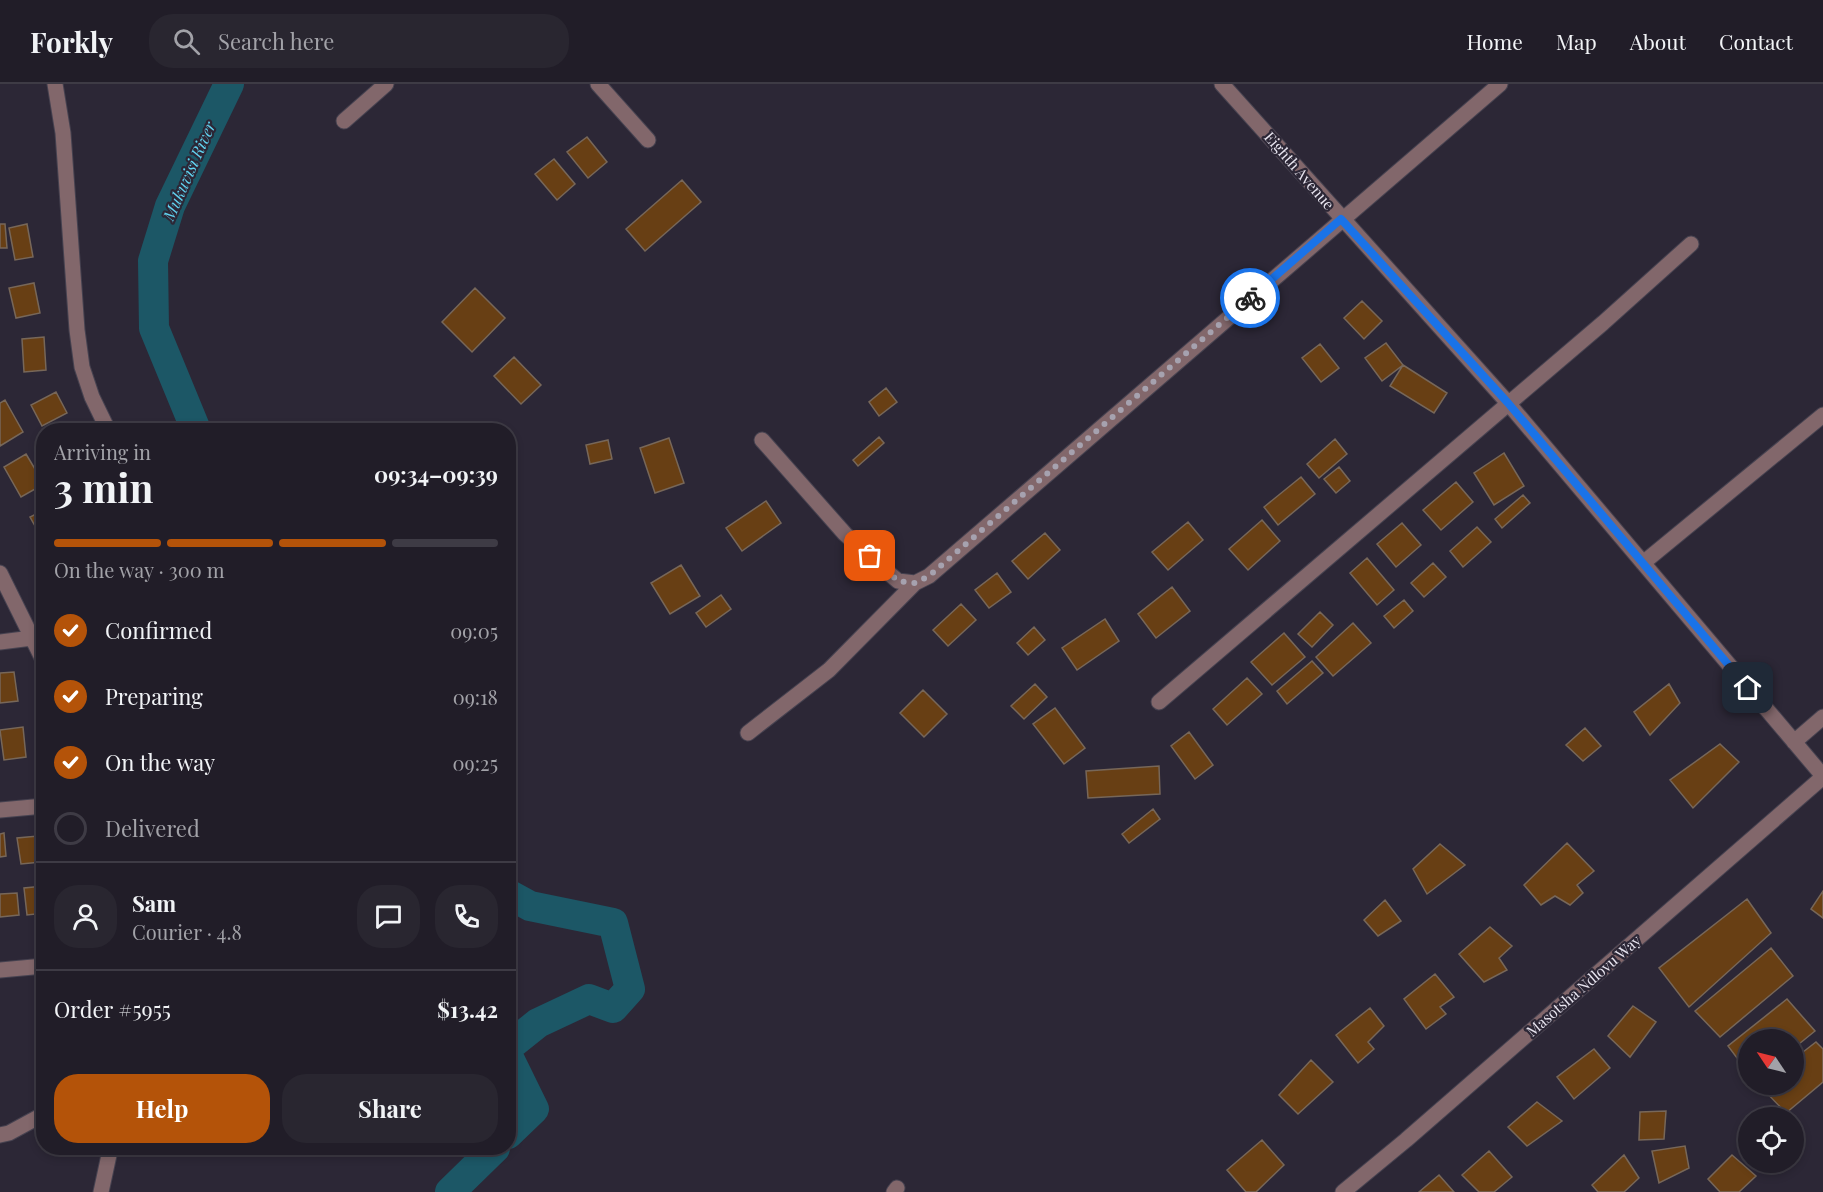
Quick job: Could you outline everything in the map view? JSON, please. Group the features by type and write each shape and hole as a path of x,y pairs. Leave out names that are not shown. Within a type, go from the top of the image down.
{"street":[{"path":"55,84 63,133 77,330 82,367 92,397 105,423"},
{"path":"344,121 386,84"},
{"path":"598,84 648,140"},
{"name":"Eighth Avenue","path":"1222,84 1508,403 1823,777"},
{"path":"748,733 829,670 915,583 929,576 1500,84"},
{"path":"1159,702 1603,323 1691,244"},
{"path":"1643,562 1823,415"},
{"path":"762,440 845,534 898,581 915,583"},
{"path":"0,573 36,646"},
{"path":"0,642 32,638"},
{"path":"1794,742 1823,717"},
{"name":"Masotsha Ndlovu Way","path":"1343,1192 1407,1140 1823,777"},
{"path":"0,810 36,807"},
{"path":"0,970 36,967"},
{"path":"0,1135 9,1133 36,1118"},
{"path":"101,1192 109,1155"}],"building":[{"path":"587,137 607,162 588,178 567,152"},
{"path":"554,159 575,184 557,200 535,174"},
{"path":"682,180 701,202 645,251 626,229"},
{"path":"0,224 5,224 7,248 0,248"},
{"path":"27,224 33,257 15,260 9,228"},
{"path":"34,283 40,313 16,318 9,288"},
{"path":"475,288 505,318 472,352 442,322"},
{"path":"1362,301 1382,321 1364,339 1344,318"},
{"path":"44,337 46,370 24,372 22,339"},
{"path":"1386,343 1403,365 1382,381 1365,358"},
{"path":"1320,344 1339,368 1321,382 1302,358"},
{"path":"514,357 541,385 521,404 494,376"},
{"path":"1403,365 1447,393 1434,413 1390,386"},
{"path":"886,388 897,402 879,416 869,402"},
{"path":"56,392 67,413 48,423 40,423 31,405"},
{"path":"5,400 23,432 0,446 0,403"},
{"path":"879,437 884,443 858,466 853,460"},
{"path":"669,438 684,483 655,493 640,448"},
{"path":"1335,439 1347,454 1319,478 1307,464"},
{"path":"608,440 612,459 590,464 586,445"},
{"path":"1504,453 1524,486 1494,505 1474,473"},
{"path":"26,454 36,471 36,489 21,497 4,467"},
{"path":"1339,467 1350,481 1336,493 1324,479"},
{"path":"1301,477 1315,494 1278,525 1264,507"},
{"path":"1456,482 1473,502 1441,530 1423,510"},
{"path":"1523,495 1530,503 1502,528 1495,519"},
{"path":"766,501 781,523 742,551 726,528"},
{"path":"36,514 36,528 30,517"},
{"path":"1262,520 1280,541 1248,570 1229,549"},
{"path":"1188,522 1203,540 1168,570 1152,552"},
{"path":"1402,523 1421,545 1396,567 1377,544"},
{"path":"1477,527 1491,542 1463,567 1450,551"},
{"path":"1045,533 1060,550 1028,579 1012,561"},
{"path":"1367,558 1394,590 1377,605 1350,573"},
{"path":"1433,563 1446,577 1424,597 1411,583"},
{"path":"681,565 700,596 670,614 651,583"},
{"path":"997,573 1011,592 989,608 975,590"},
{"path":"1172,587 1190,611 1156,638 1138,614"},
{"path":"721,595 731,609 706,627 696,613"},
{"path":"1404,600 1413,611 1394,628 1384,616"},
{"path":"961,604 976,620 948,646 933,630"},
{"path":"1320,612 1333,625 1312,647 1298,634"},
{"path":"1105,619 1119,641 1077,670 1062,648"},
{"path":"1353,623 1371,643 1333,676 1316,657"},
{"path":"1034,627 1045,640 1028,655 1017,643"},
{"path":"1284,633 1305,657 1272,685 1251,662"},
{"path":"1312,661 1323,673 1287,704 1277,691"},
{"path":"14,672 18,701 0,703 0,673"},
{"path":"1247,678 1262,694 1227,725 1213,709"},
{"path":"1035,684 1047,697 1024,719 1011,706"},
{"path":"1669,684 1680,703 1650,735 1634,712"},
{"path":"923,690 947,714 924,737 900,713"},
{"path":"1055,708 1085,748 1064,764 1033,724"},
{"path":"23,727 26,757 4,760 0,730"},
{"path":"1585,728 1601,746 1583,761 1566,745"},
{"path":"1189,732 1213,765 1195,779 1171,746"},
{"path":"1720,744 1739,762 1693,808 1670,780"},
{"path":"1159,766 1160,794 1088,798 1086,771"},
{"path":"1153,809 1160,819 1129,843 1122,834"},
{"path":"4,833 6,856 0,857 0,834"},
{"path":"36,836 36,862 21,864 17,838"},
{"path":"1567,843 1594,871 1577,885 1583,893 1570,905 1555,896 1541,905 1524,885"},
{"path":"1440,844 1465,865 1427,894 1413,869"},
{"path":"36,887 36,914 27,915 24,888"},
{"path":"1823,891 1823,918 1811,909"},
{"path":"17,893 19,915 0,917 0,894"},
{"path":"1747,899 1771,933 1689,1007 1659,968"},
{"path":"1385,900 1401,921 1378,936 1364,920"},
{"path":"1490,927 1512,946 1499,958 1507,970 1484,982 1459,954"},
{"path":"1771,948 1793,976 1720,1037 1695,1011"},
{"path":"1435,974 1454,997 1440,1007 1446,1014 1426,1029 1404,999"},
{"path":"1787,999 1815,1031 1804,1040 1804,1029 1749,1029"},
{"path":"1633,1006 1656,1022 1630,1057 1608,1036"},
{"path":"1370,1008 1384,1026 1368,1042 1374,1049 1358,1063 1336,1035"},
{"path":"1738,1038 1738,1059 1728,1046"},
{"path":"1816,1042 1823,1049 1823,1082 1793,1107 1780,1107 1769,1095 1804,1095 1804,1051"},
{"path":"1594,1049 1610,1068 1574,1099 1557,1077"},
{"path":"1311,1060 1333,1082 1298,1114 1279,1095"},
{"path":"1537,1102 1562,1121 1527,1146 1508,1127"},
{"path":"1666,1111 1664,1139 1639,1140 1640,1112"},
{"path":"1262,1140 1284,1165 1256,1192 1246,1192 1227,1170"},
{"path":"1685,1146 1689,1168 1659,1183 1652,1151"},
{"path":"1489,1151 1512,1177 1494,1192 1479,1192 1462,1175"},
{"path":"1624,1155 1639,1178 1624,1192 1598,1192 1592,1185"},
{"path":"1732,1155 1738,1160 1738,1173 1753,1173 1756,1176 1739,1192 1720,1192 1708,1179"},
{"path":"1439,1175 1454,1192 1419,1192"}],"waterway":[{"name":"Mukuvisi River","path":"193,423 154,328 153,261 170,206 229,84"},
{"name":"Mukuvisi River","path":"516,898 530,906 613,923 630,989 613,1008 589,999 538,1023 516,1041"},
{"name":"Mukuvisi River","path":"516,1072 534,1109 516,1126"},
{"name":"Mukuvisi River","path":"450,1192 488,1155"}],"way so far":[{"path":"870,556 898,581 915,583 929,576 1250,298"}],"route":[{"path":"1250,298 1341,219 1508,403 1748,688"}]}
